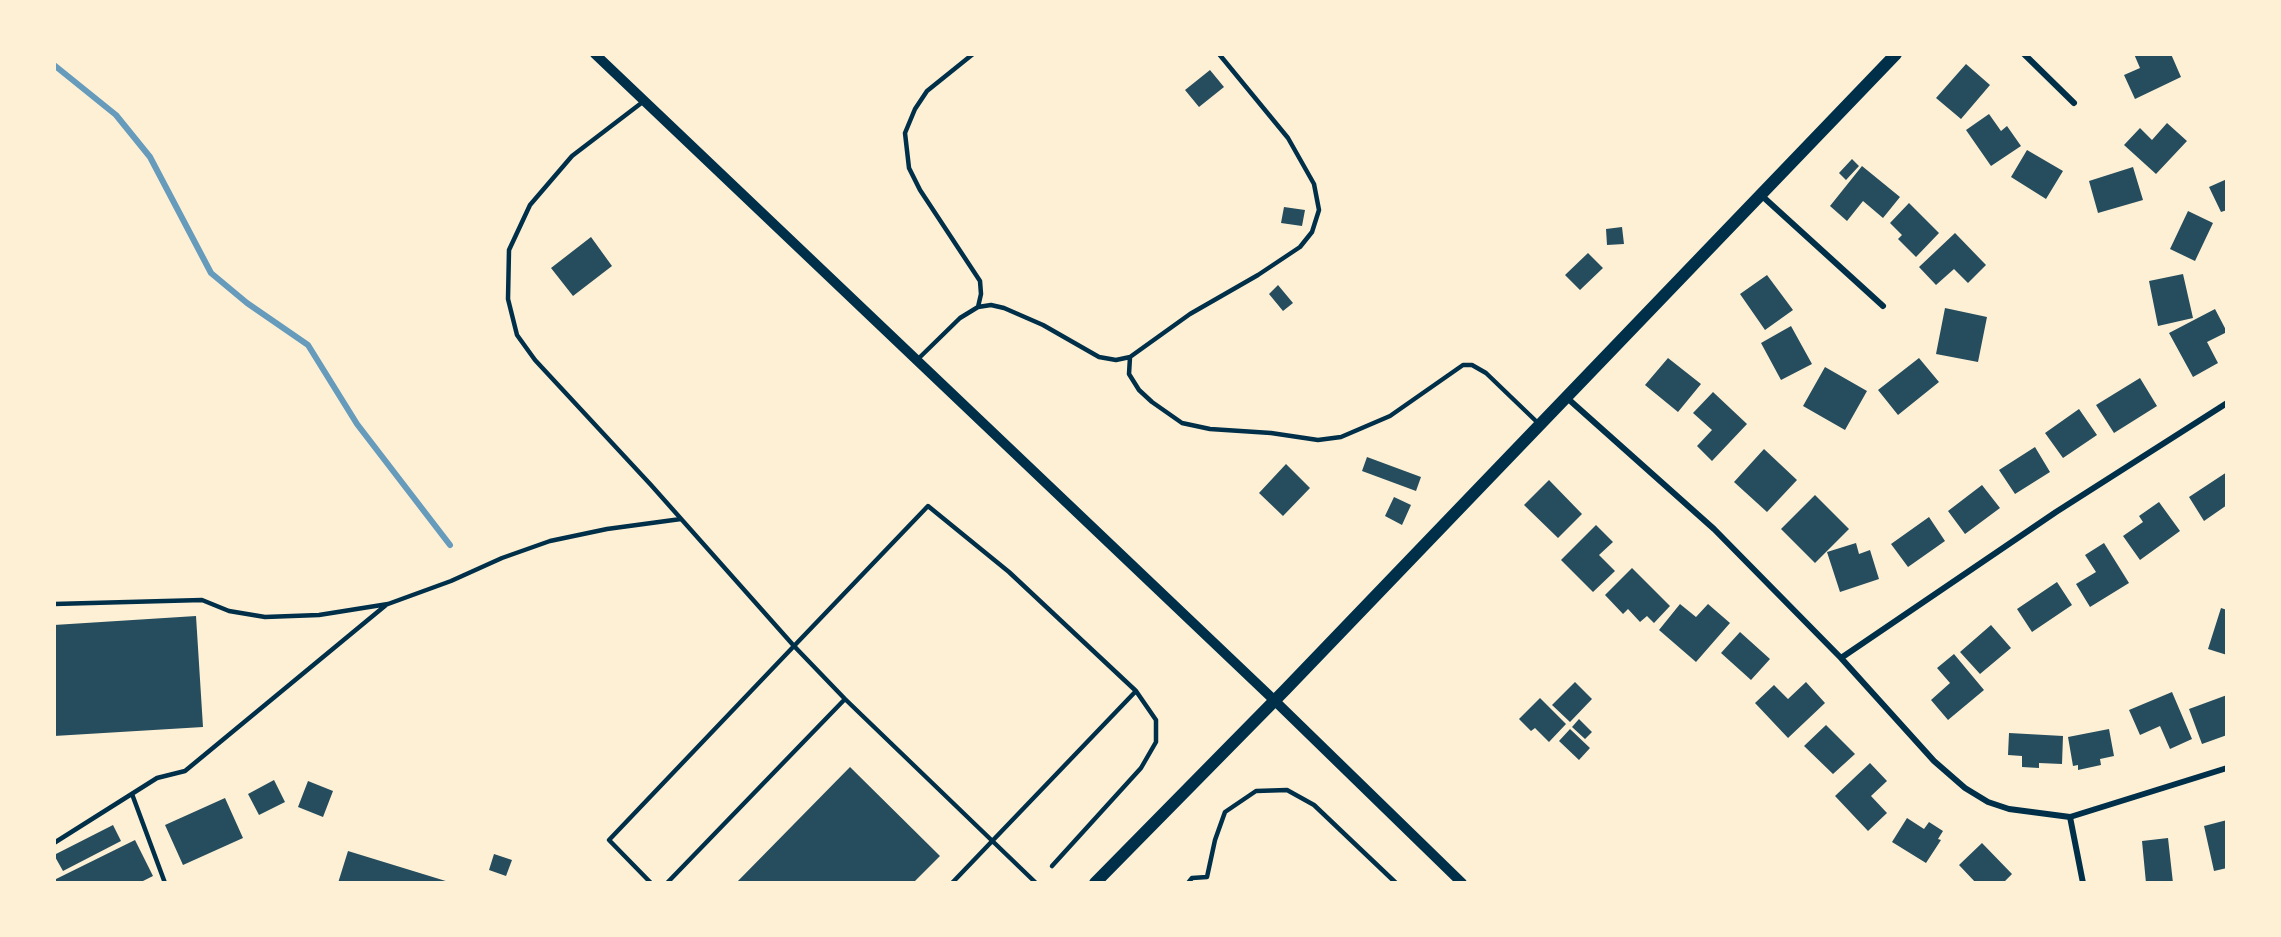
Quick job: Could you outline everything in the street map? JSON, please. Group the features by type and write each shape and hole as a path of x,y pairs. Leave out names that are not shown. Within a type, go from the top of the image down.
{"main road":[{"path":"1095,883 1275,700 1896,54"}],"street":[{"path":"595,54 1275,700 1462,883"},
{"path":"2024,54 2074,103"},
{"path":"1760,194 1883,306"},
{"path":"1566,397 1714,529 1841,658 1934,761 1965,788 1988,802 2009,809 2070,817 2227,768"},
{"path":"1841,658 2056,512 2227,403"},
{"path":"2070,817 2083,883"}],"lane":[{"path":"973,54 927,91 915,109 905,134 909,168 920,190 980,281 981,294 978,307"},
{"path":"917,360 960,318 978,307 991,305 1004,308 1043,325 1099,357 1116,360 1130,357 1190,314 1258,275 1300,247 1312,232 1319,210 1314,184 1288,138 1219,54"},
{"path":"644,101 572,156 530,205 510,250 508,299 518,335 535,360 794,646 845,699 1036,883"},
{"path":"1130,357 1129,374 1139,390 1152,402 1182,423 1210,429 1271,433 1318,440 1341,437 1390,416 1463,365 1472,365 1486,373 1540,424"},
{"path":"651,883 609,840 928,506 1009,572 1136,691 1156,720 1156,742 1141,768 1052,866"},
{"path":"54,604 202,600 229,611 265,617 319,615 388,604 550,541 607,529 681,519"},
{"path":"54,843 158,778 185,771 388,604"},
{"path":"952,883 1136,691"},
{"path":"667,883 845,699"},
{"path":"1207,877 1215,840 1226,812 1256,791 1287,790 1314,805 1396,883"},
{"path":"132,794 165,883"},
{"path":"1188,883 1192,878 1207,877 1213,883"}],"building":[{"path":"2134,54 2171,54 2181,77 2135,99 2124,75 2140,68"},
{"path":"1966,64 1990,85 1961,119 1936,98"},
{"path":"1210,70 1224,87 1199,107 1185,90"},
{"path":"1989,114 2001,131 2007,126 2021,146 1991,166 1966,130"},
{"path":"2167,123 2187,141 2156,174 2124,145 2140,128 2152,140"},
{"path":"2027,150 2063,171 2046,199 2011,177"},
{"path":"1852,159 1859,166 1846,180 1839,173"},
{"path":"1862,166 1900,197 1883,218 1863,201 1847,221 1830,206"},
{"path":"2133,167 2143,200 2098,213 2089,181"},
{"path":"2227,179 2227,210 2221,212 2209,187"},
{"path":"1909,203 1939,233 1916,257 1898,239 1902,235 1890,223"},
{"path":"1284,207 1305,210 1302,226 1281,223"},
{"path":"2188,211 2213,223 2195,261 2170,249"},
{"path":"1622,227 1624,244 1607,245 1606,229"},
{"path":"1955,233 1986,265 1968,283 1954,269 1936,285 1919,267"},
{"path":"591,237 612,266 573,296 551,268"},
{"path":"1588,253 1603,268 1580,290 1565,275"},
{"path":"2183,274 2193,318 2158,326 2149,281"},
{"path":"1767,275 1793,310 1765,330 1740,294"},
{"path":"1278,285 1293,303 1283,311 1269,294"},
{"path":"1945,308 1987,317 1978,362 1936,354"},
{"path":"2215,309 2227,332 2207,342 2218,363 2193,377 2169,333"},
{"path":"1791,326 1812,364 1781,380 1761,343"},
{"path":"1668,358 1701,384 1678,412 1645,385"},
{"path":"1919,358 1939,382 1898,415 1878,390"},
{"path":"1825,367 1867,391 1845,430 1803,406"},
{"path":"2140,378 2157,406 2114,433 2096,405"},
{"path":"1713,392 1747,424 1712,461 1697,446 1712,430 1693,413"},
{"path":"2079,409 2097,435 2063,458 2045,433"},
{"path":"2035,447 2050,472 2015,494 1999,470"},
{"path":"1764,449 1797,480 1767,512 1734,482"},
{"path":"1367,457 1421,477 1416,491 1362,471"},
{"path":"1286,464 1310,488 1283,516 1259,493"},
{"path":"2227,472 2227,505 2204,521 2189,497"},
{"path":"1549,480 1582,514 1558,538 1524,505"},
{"path":"1982,485 2000,508 1965,534 1948,511"},
{"path":"1815,495 1849,529 1815,563 1781,529"},
{"path":"1394,497 1411,505 1402,525 1385,516"},
{"path":"2159,502 2180,531 2140,560 2123,536 2143,522 2139,516"},
{"path":"1929,517 1945,541 1908,567 1891,544"},
{"path":"1596,525 1613,542 1599,555 1615,571 1593,592 1561,560"},
{"path":"1856,543 1859,554 1870,550 1879,579 1840,592 1827,552"},
{"path":"2104,543 2129,583 2090,607 2076,584 2096,572 2085,555"},
{"path":"1632,568 1670,606 1654,623 1647,616 1640,622 1628,609 1623,614 1605,595"},
{"path":"2057,582 2072,605 2032,632 2017,609"},
{"path":"1680,604 1696,617 1708,604 1730,623 1696,662 1659,630"},
{"path":"2221,608 2227,610 2227,655 2208,649"},
{"path":"196,616 203,727 54,736 54,625"},
{"path":"1991,625 2011,648 1980,674 1960,652"},
{"path":"1740,632 1770,659 1751,680 1721,653"},
{"path":"1954,654 1984,690 1948,720 1931,700 1950,683 1937,668"},
{"path":"1575,682 1592,699 1570,722 1552,705"},
{"path":"1806,682 1825,703 1788,738 1755,703 1774,685 1788,699"},
{"path":"2172,692 2192,739 2170,749 2160,726 2140,735 2129,710"},
{"path":"2227,695 2227,735 2202,744 2189,709"},
{"path":"1540,698 1566,724 1549,742 1535,728 1531,731 1519,719"},
{"path":"1579,719 1592,732 1585,739 1572,727"},
{"path":"1826,725 1855,754 1833,774 1804,746"},
{"path":"1570,729 1590,748 1579,760 1559,741"},
{"path":"2109,729 2114,756 2100,759 2101,765 2078,770 2078,765 2073,766 2068,737"},
{"path":"2009,733 2063,736 2062,764 2039,763 2039,768 2022,767 2022,756 2008,755"},
{"path":"1870,763 1887,781 1871,796 1887,813 1868,831 1835,796"},
{"path":"850,767 940,856 913,883 736,883"},
{"path":"274,780 285,802 259,815 248,794"},
{"path":"308,781 333,791 323,817 298,807"},
{"path":"225,798 243,838 183,865 165,825"},
{"path":"1907,818 1924,829 1929,822 1943,831 1938,839 1941,840 1926,863 1892,842"},
{"path":"2227,820 2227,868 2214,871 2204,826"},
{"path":"113,825 121,841 63,871 54,855"},
{"path":"2168,838 2173,883 2146,883 2142,841"},
{"path":"135,840 153,876 139,883 54,883 54,880"},
{"path":"1982,843 2012,874 2003,883 1976,883 1959,865"},
{"path":"348,851 449,882 449,883 338,883"},
{"path":"494,854 512,860 506,876 489,870"}],"waterway":[{"path":"54,65 116,115 150,157 211,273 247,303 308,345 357,424 450,545"}]}
